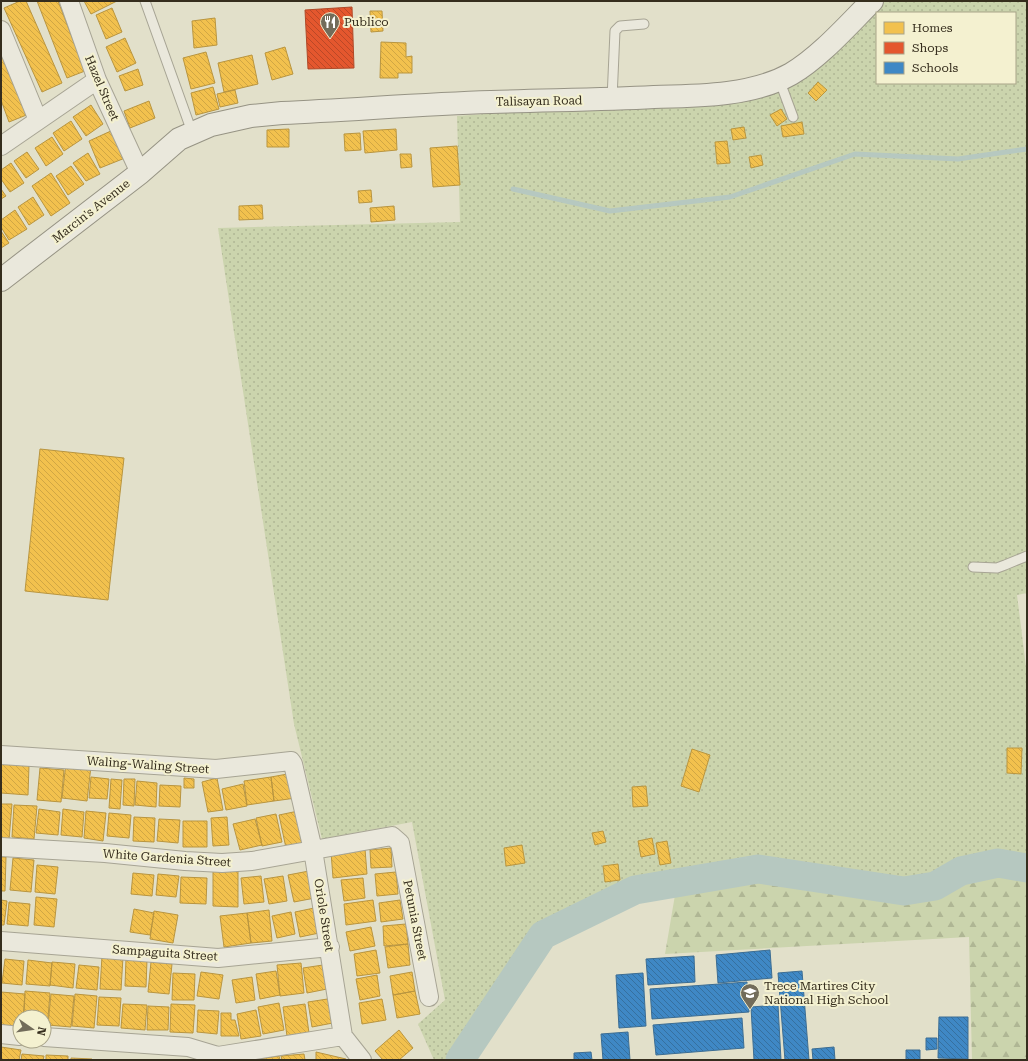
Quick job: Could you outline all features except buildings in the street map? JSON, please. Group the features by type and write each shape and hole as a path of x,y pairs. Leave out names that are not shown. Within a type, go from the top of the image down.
{"main road":[{"name":"Talisayan Road","path":"185,136 224,121 251,116 490,102 612,99 739,92 763,85 791,74 810,61 872,1"},
{"name":"Marcin's Avenue","path":"1,280 140,173 185,136"}],"street":[{"name":"Hazel Street","path":"69,1 96,80 140,173"},
{"path":"1,30 38,120"},
{"path":"1,146 96,80"},
{"name":"Waling-Waling Street","path":"1,755 216,769 288,761 292,762 293,764"},
{"name":"Oriole Street","path":"293,764 313,850 343,1036 362,1060"},
{"name":"White Gardenia Street","path":"1,847 222,863 252,861 390,836 397,838 400,842"},
{"name":"Petunia Street","path":"400,842 429,997"},
{"name":"Sampaguita Street","path":"1,941 218,958 330,948"},
{"path":"1,1034 12,1035"},
{"path":"52,1038 188,1047 212,1058 343,1036"}],"lane":[{"path":"145,1 185,136"},
{"path":"612,99 615,31 620,26 644,24"},
{"path":"779,79 793,117"},
{"path":"973,567 997,568 1027,556"}],"green space":[{"path":"885,1 1027,1 1027,593 1017,595 1027,675 1027,865 998,861 961,867 933,883 905,887 758,864 635,886 540,934 457,1060 434,1060 418,1024 445,1000 412,822 322,839 294,724 218,228 460,222 457,116 747,95 853,35"},
{"path":"995,869 1022,872 1027,874 1027,1060 972,1060 969,937 665,954 676,889 755,875 903,898 944,889 970,874"}],"waterway":[{"path":"513,189 610,211 730,197 855,154 958,159 1027,149"},
{"path":"460,1060 543,935 635,890 758,869 904,891 935,886 961,871 998,863 1027,868"}],"place":[{"name":"Publico","path":"330,39"},
{"name":"Trece Martires City National High School","path":"750,1010"}]}
